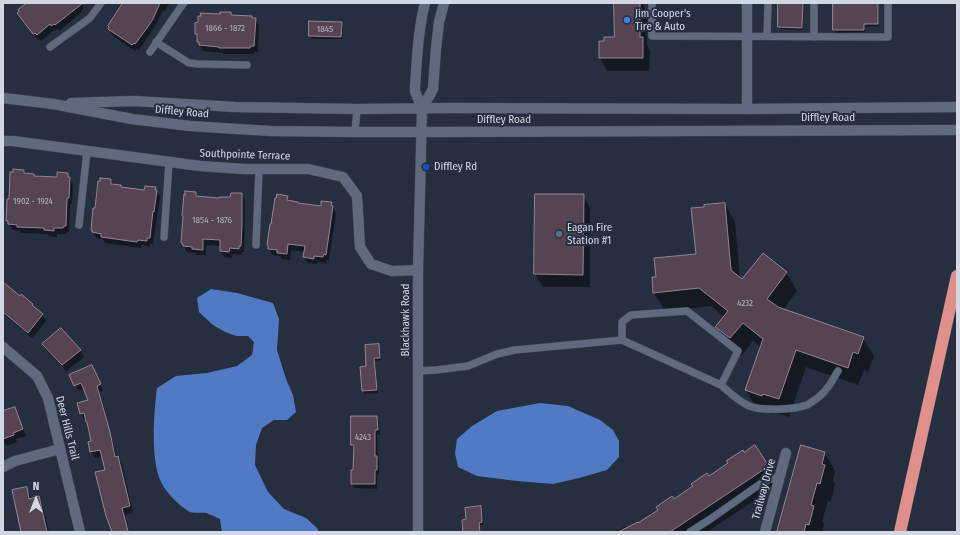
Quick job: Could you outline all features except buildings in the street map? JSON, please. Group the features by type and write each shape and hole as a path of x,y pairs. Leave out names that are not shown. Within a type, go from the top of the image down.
{"highway":[{"path":"900,532 957,276"}],"main road":[{"name":"Blackhawk Road","path":"418,532 418,270 422,109 415,91 415,87 417,46 424,3"},
{"name":"Blackhawk Road","path":"422,109 433,89 439,22 444,3"},
{"path":"747,3 747,109"},
{"name":"Diffley Road","path":"3,98 54,104 132,119 190,126 270,131 422,132 957,130"},
{"name":"Diffley Road","path":"54,104 134,101 269,108 357,109 747,109 957,107"},
{"name":"Southpointe Terrace","path":"3,141 13,141 200,166 244,169 308,169 343,177 357,196 360,247 371,264 392,271 418,270"},
{"name":"Deer Hills Trail","path":"3,346 37,376 48,398 80,532"},
{"path":"3,467 15,461 60,449"},
{"name":"Trailway Drive","path":"765,532 786,453"}],"lane":[{"path":"50,47 90,18 101,3"},
{"path":"150,52 184,3"},
{"path":"652,3 652,36 814,37 888,37 888,3"},
{"path":"767,36 768,3"},
{"path":"814,3 814,37"},
{"path":"156,42 189,63 247,65"},
{"path":"355,132 357,109"},
{"path":"79,225 87,151"},
{"path":"164,237 169,162"},
{"path":"256,245 259,169"},
{"path":"622,340 622,322 631,315 687,311 738,351 721,385"},
{"path":"418,371 468,366 498,354 515,350 622,340 721,385 749,406 770,410 807,405 822,394 838,371"},
{"path":"690,532 763,482 780,476"}],"water":[{"path":"211,289 237,293 273,303 279,319 277,350 286,379 293,395 296,412 287,420 274,420 262,428 256,445 255,465 268,492 284,509 306,518 317,528 319,532 222,532 220,519 206,513 188,511 166,491 161,482 155,461 154,448 154,422 157,388 176,376 207,373 237,366 252,355 254,342 248,336 236,336 225,332 213,325 199,312 197,298"},
{"path":"540,403 568,406 600,420 613,430 619,441 619,457 607,470 553,484 477,476 458,467 455,453 457,439 472,426 497,411"}],"place":[{"name":"Jim Cooper's Tire & Auto","path":"627,20"},
{"name":"Diffley Rd","path":"426,167"},
{"name":"Eagan Fire Station #1","path":"559,234"}]}
